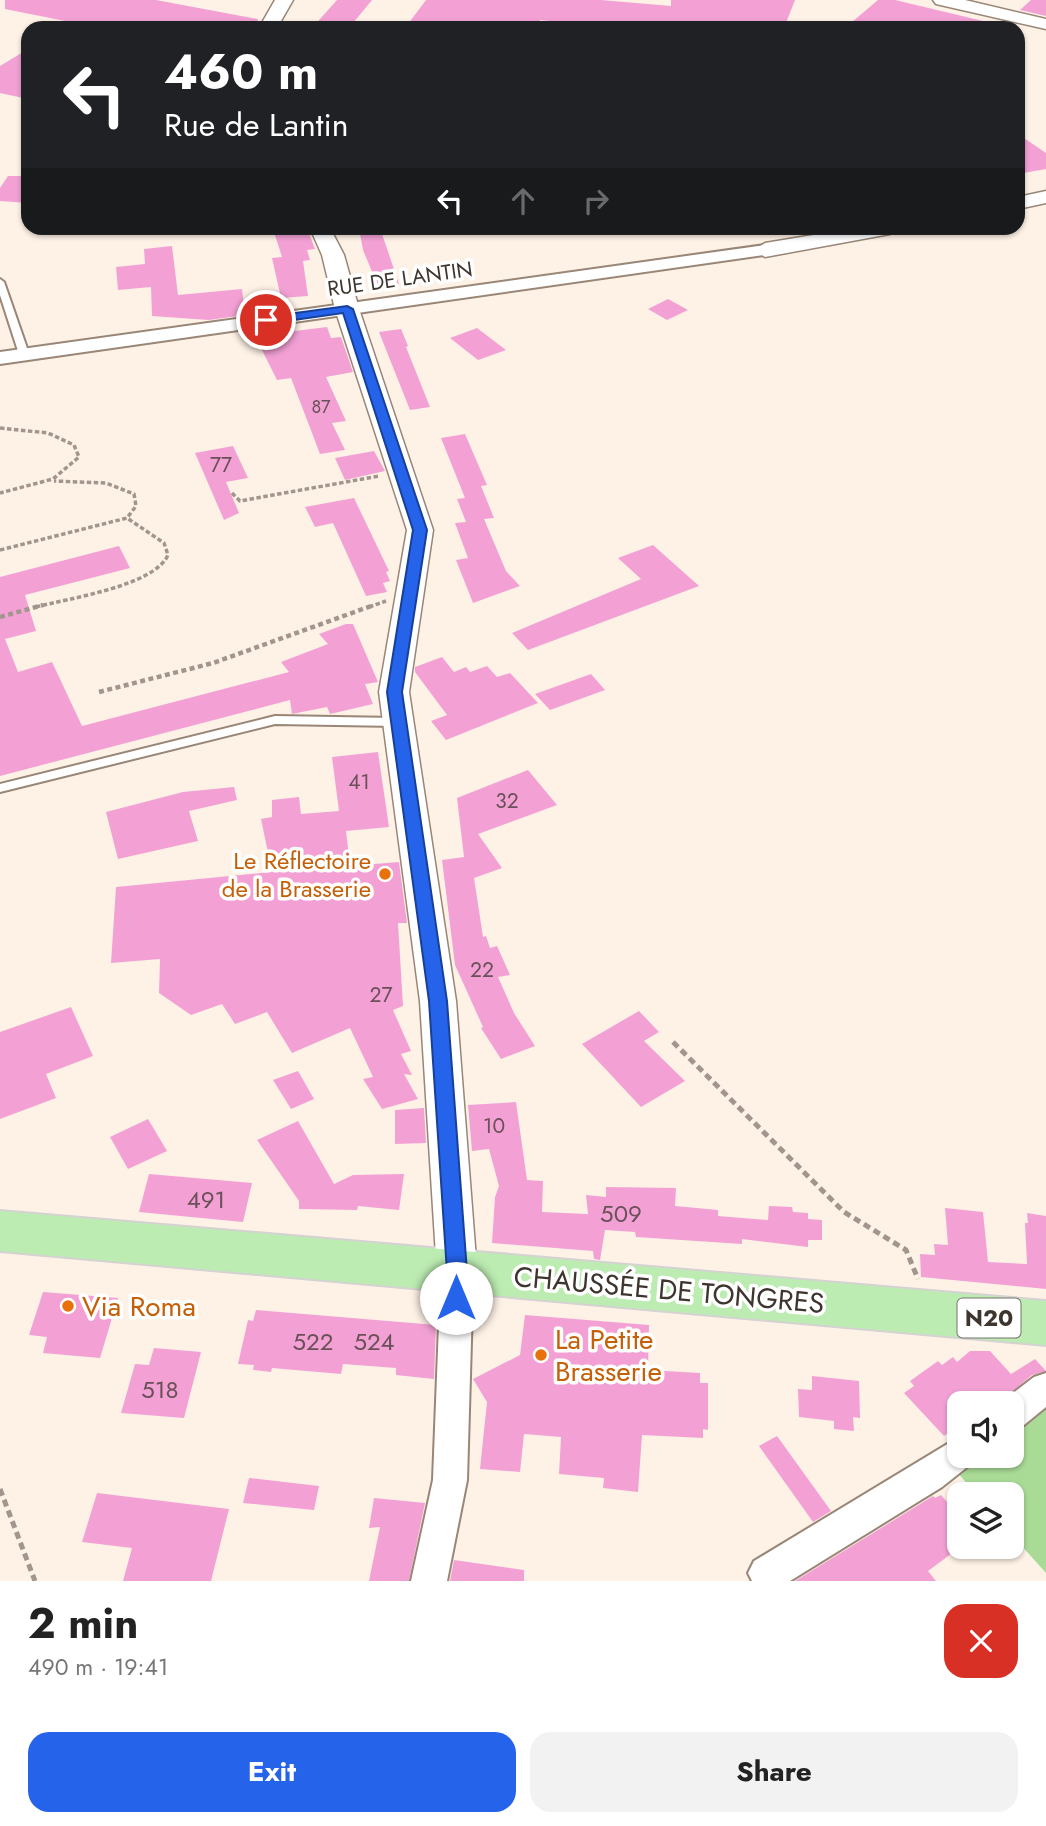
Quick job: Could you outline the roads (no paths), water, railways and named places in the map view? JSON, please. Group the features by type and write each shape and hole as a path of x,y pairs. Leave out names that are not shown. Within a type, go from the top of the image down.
{"main road":[{"name":"CHAUSSÉE DE TONGRES","path":"0,1231 1046,1322"}],"street":[{"path":"272,21 284,0"},
{"path":"942,0 1046,24"},
{"path":"1025,202 1046,197"},
{"path":"323,235 333,255 347,309 420,530 394,692 438,1001 457,1272 450,1480 429,1581"},
{"path":"765,250 850,235"},
{"name":"RUE DE LANTIN","path":"0,358 765,250"},
{"path":"1024,1405 1046,1388"},
{"path":"772,1581 766,1573 930,1476 947,1463"}],"lane":[{"path":"0,282 24,354"},
{"path":"0,788 275,720 399,722"}],"place":[{"name":"Le Réflectoire de la Brasserie","path":"385,874"},
{"name":"Via Roma","path":"68,1306"},
{"name":"La Petite Brasserie","path":"541,1355"}]}
